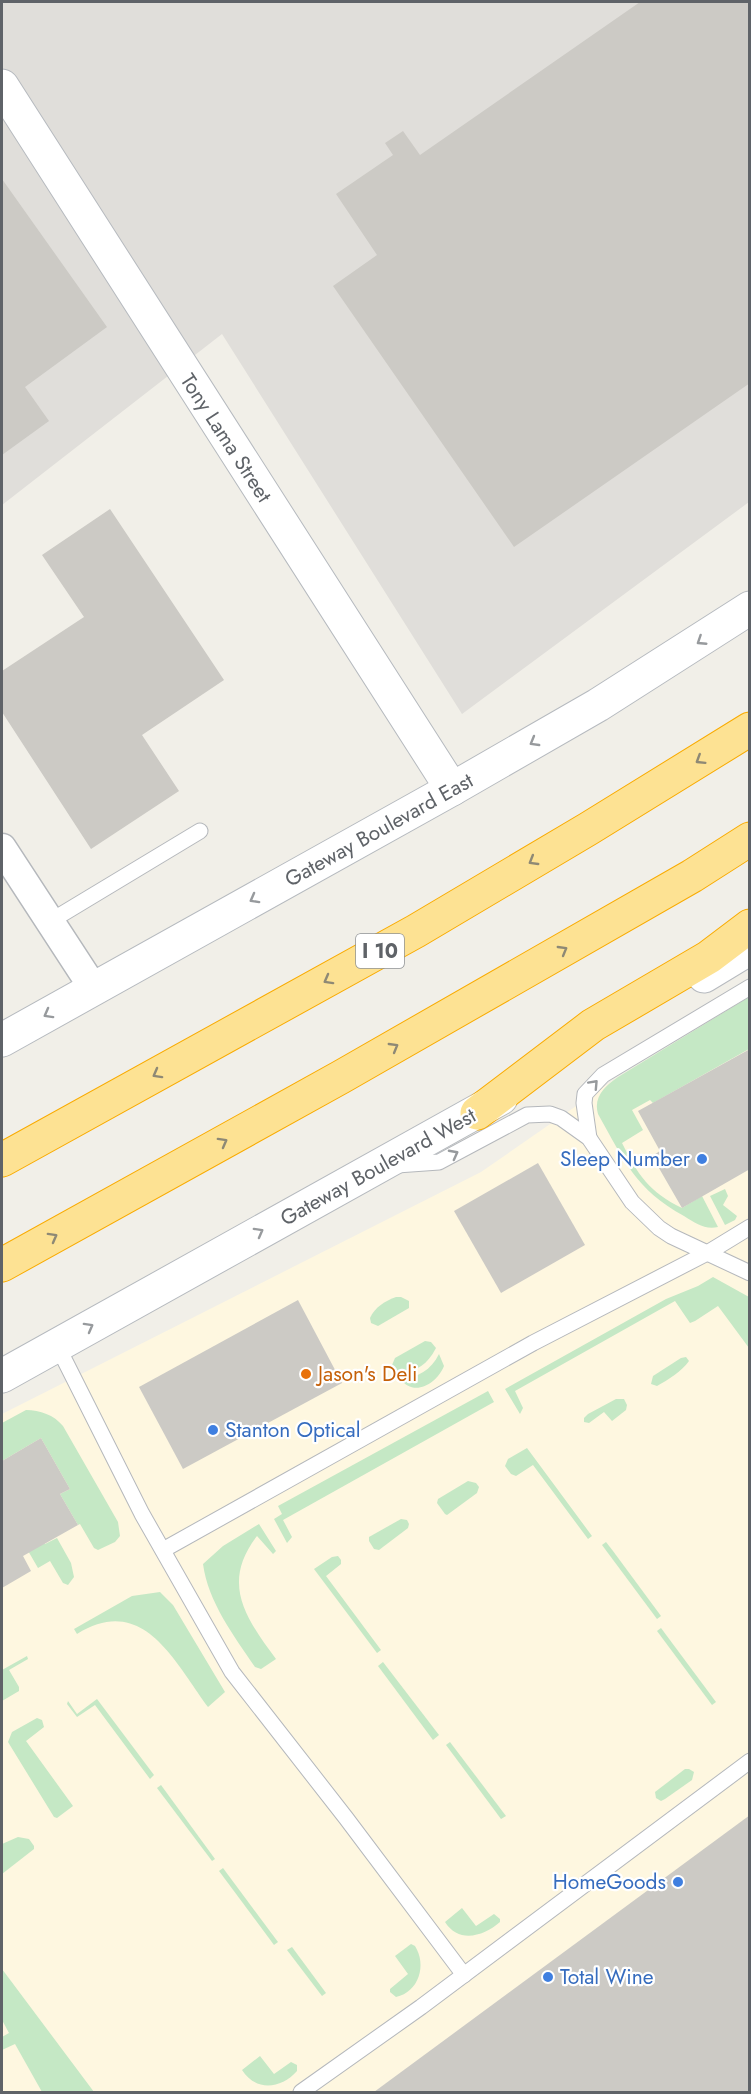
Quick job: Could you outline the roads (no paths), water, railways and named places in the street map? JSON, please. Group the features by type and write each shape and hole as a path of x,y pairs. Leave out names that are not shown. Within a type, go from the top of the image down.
{"highway":[{"name":"I 10","path":"2,1160 416,931 750,729"},
{"path":"2,1265 341,1077 682,882 750,839"},
{"path":"477,1113 593,1026 709,957 750,926"}],"main road":[{"name":"Tony Lama Street","path":"2,86 452,789"},
{"name":"Gateway Boulevard East","path":"2,1040 598,705 750,608"},
{"name":"Gateway Boulevard West","path":"2,1376 376,1166 477,1113 750,948"}],"street":[{"path":"2,848 94,989"}],"lane":[{"path":"49,922 200,831"},
{"path":"589,1138 584,1103 585,1094 592,1085 603,1075 750,987"},
{"path":"376,1166 439,1162 527,1114 550,1114 561,1118 589,1138 632,1202 644,1215 671,1236 750,1273"},
{"path":"163,1550 533,1342 708,1252 750,1227"},
{"path":"57,1345 142,1514 232,1672 464,1975"},
{"path":"302,2092 464,1975 750,1761"}],"place":[{"name":"Sleep Number","path":"702,1159"},
{"name":"Jason's Deli","path":"306,1374"},
{"name":"Stanton Optical","path":"213,1430"},
{"name":"HomeGoods","path":"678,1882"},
{"name":"Total Wine","path":"548,1977"}]}
